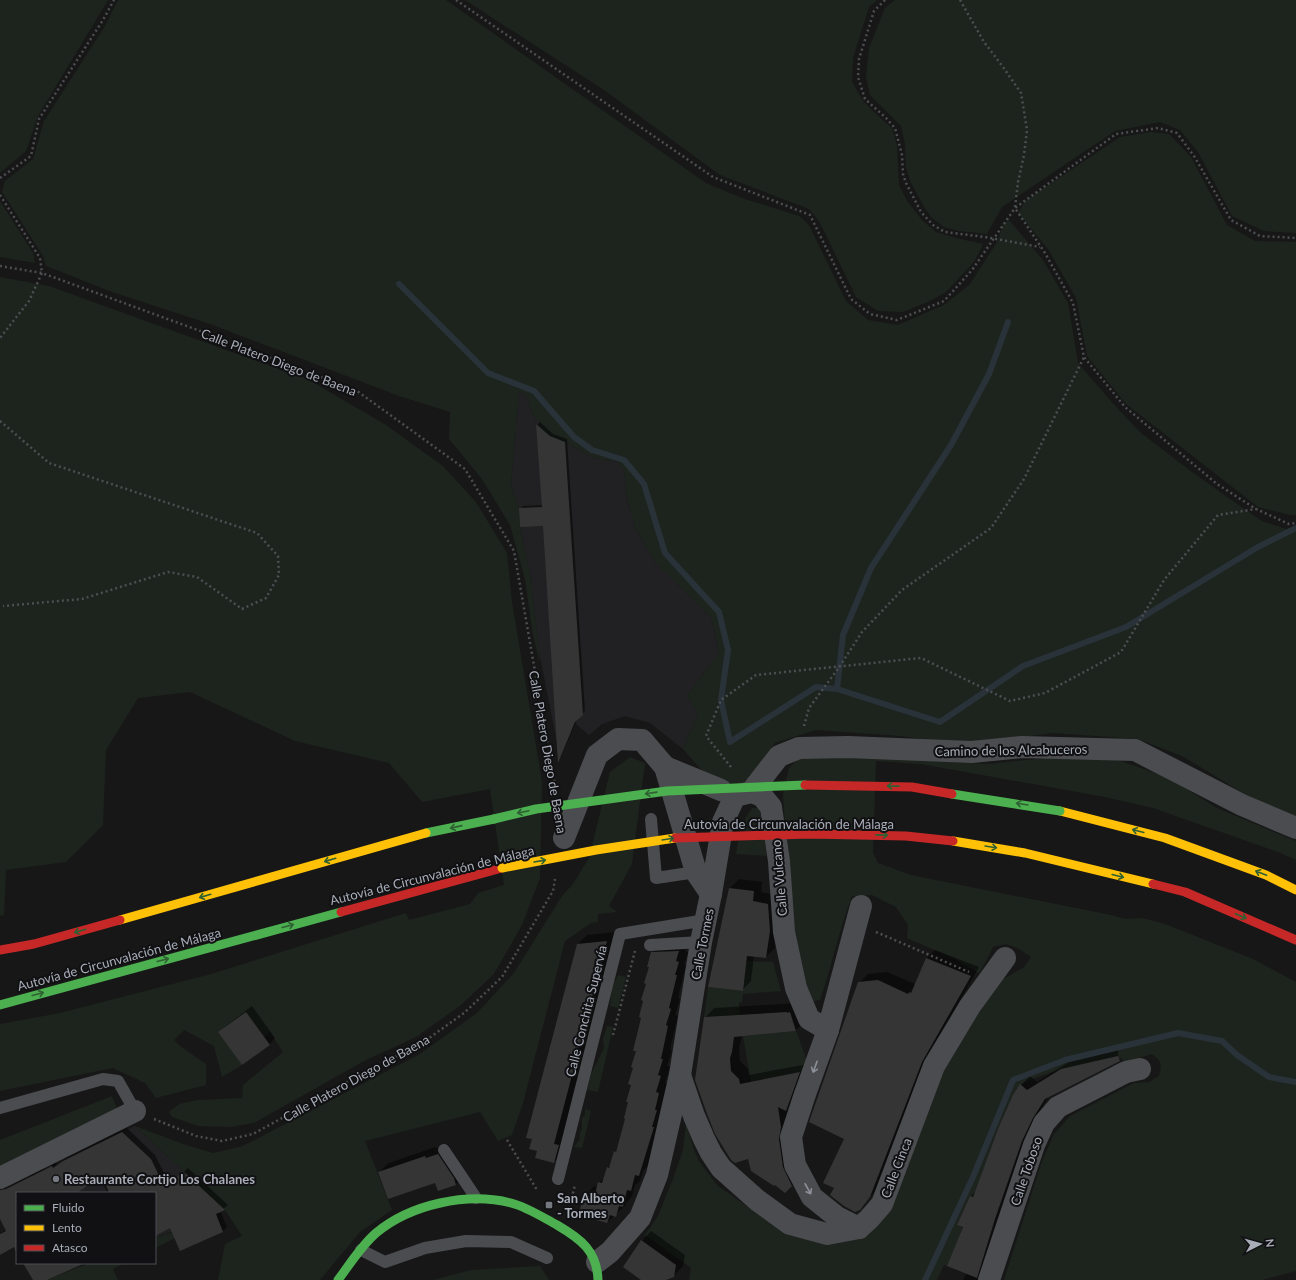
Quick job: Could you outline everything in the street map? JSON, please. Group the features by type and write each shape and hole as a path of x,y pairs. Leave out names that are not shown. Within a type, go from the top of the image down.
{"main road":[{"path":"0,950 34,944 417,836 536,809 667,791 813,785 912,786 1060,811 1165,838 1266,875 1296,890"},
{"name":"Autovía de Circunvalación de Málaga","path":"0,1004 502,868 596,850 677,838 809,834 906,836 953,841 1025,853 1185,892 1296,940"},
{"path":"338,1280 376,1232 399,1218 423,1208 476,1198 510,1203 535,1213 579,1240 589,1250 597,1271"}],"street":[{"name":"Calle Tormes","path":"564,838 597,755 618,739 642,740 665,767 696,872 711,894 701,942 680,1075 657,1175 640,1218 610,1252 597,1271"},
{"name":"Camino de los Alcabuceros","path":"743,794 779,756 799,748 848,747 972,752 1022,747 1134,750 1242,805 1296,828"},
{"name":"Calle Vulcano","path":"665,767 743,794 762,796 771,807 779,862 784,932 796,988 809,1019 828,1030"},
{"path":"711,894 723,822 743,794"},
{"path":"858,915 828,1030 791,1137 795,1165 812,1196 837,1217 859,1228"},
{"name":"Calle Cinca","path":"859,1228 882,1204 934,1066 970,1006 1005,958"},
{"name":"Calle Toboso","path":"989,1280 1034,1145 1044,1123 1058,1107 1126,1072 1140,1069"},
{"path":"680,1075 694,1116 710,1153 721,1168 757,1200 790,1224 827,1234 859,1228"},
{"path":"0,1178 135,1111"}],"lane":[{"path":"651,819 656,878 696,872"},
{"name":"Calle Conchita Supervía","path":"558,1179 620,934 706,920"},
{"path":"650,945 701,942"},
{"path":"0,1108 103,1079 118,1081 135,1111"},
{"path":"444,1150 476,1198"},
{"path":"361,1250 385,1262 425,1248 466,1241 510,1242 547,1258"}],"path":[{"path":"0,178 31,156 39,119 103,20 114,0"},
{"path":"456,0 713,177 810,215 851,299 870,314 897,320 944,301 972,270 1015,208 1116,134 1158,128 1177,133 1194,156 1231,220 1260,236 1296,238"},
{"path":"884,0 874,11 859,59 858,77 865,99 895,128 901,149 902,174 921,212 934,225 945,232 993,238 1040,247"},
{"path":"960,0 984,42 1021,93 1027,130 1015,208 1073,303 1084,357 1125,407 1217,484 1256,509 1289,524 1296,523"},
{"path":"0,194 40,258 42,274 29,301 0,338"},
{"name":"Calle Platero Diego de Baena","path":"0,266 42,274 203,332 357,391 465,469 514,551 556,793"},
{"path":"799,748 809,708 840,666 862,632 902,590 991,528 1024,479 1084,357"},
{"path":"0,421 49,464 256,533 278,556 279,576 266,598 242,609 197,577 168,572 82,599 2,606"},
{"path":"731,767 706,736 721,700 756,675 921,658 1010,701 1045,693 1121,652 1164,580 1218,515 1256,509"},
{"name":"Calle Platero Diego de Baena","path":"135,1111 196,1136 222,1141 253,1134 380,1064 418,1046 464,1012 502,977 553,891 556,876"},
{"path":"858,915 972,973 984,985"},
{"path":"507,1140 538,1192"},
{"path":"553,1195 567,1198 568,1193 561,1191"},
{"path":"566,1207 567,1203"}],"shaded area":[{"path":"0,0 108,0 38,116 26,151 0,173"},
{"path":"118,0 446,0 706,183 742,198 799,216 809,225 846,301 868,320 898,325 944,305 970,284 997,242 1004,223 1009,220 1043,260 1068,303 1078,363 1117,408 1141,433 1188,469 1262,521 1292,531 1296,530 1296,817 1253,799 1182,756 1138,739 1053,733 966,745 900,736 816,730 775,743 750,777 725,797 683,749 698,713 687,696 719,652 711,617 656,564 636,529 627,500 624,471 618,462 593,458 553,437 543,430 539,421 536,421 525,394 519,391 511,486 519,508 520,527 531,579 539,661 532,630 525,579 510,525 482,479 449,439 450,412 399,396 210,324 112,292 46,266 43,256 2,192 5,181 33,159 44,121 105,26"},
{"path":"465,0 877,0 869,7 853,58 852,82 864,102 892,128 897,145 899,185 907,201 922,220 936,232 983,244 974,262 946,292 928,302 903,312 878,311 856,297 819,221 809,209 720,175 604,90"},
{"path":"895,0 1296,0 1296,233 1264,231 1232,216 1198,152 1180,130 1160,122 1115,131 1002,207 987,234 959,231 944,227 932,218 924,207 910,181 906,167 905,144 901,126 870,95 866,78 869,48 885,8"},
{"path":"1151,132 1169,134 1191,157 1227,225 1255,241 1296,242 1296,515 1258,507 1126,404 1087,356 1076,298 1048,249 1018,213 1026,200 1120,137"},
{"path":"0,201 33,253 35,263 0,257"},
{"path":"0,277 49,286 309,380 386,425 443,466 476,502 507,553 512,602 542,782 540,878 522,925 494,974 461,1005 416,1037 364,1061 254,1123 230,1127 198,1126 172,1117 169,1112 179,1104 198,1100 242,1098 243,1085 283,1052 270,1032 264,1037 219,1032 242,1065 222,1077 214,1046 184,1030 174,1040 206,1064 206,1085 156,1098 145,1083 113,1068 0,1091 0,1024 60,1013 211,974 406,913 409,920 470,904 478,893 504,885 490,789 422,802 389,763 295,741 190,692 138,698 106,750 103,825 66,862 6,870 4,915 0,916"},
{"path":"519,391 525,394 536,421 539,421 543,430 550,436 565,442 593,458 618,462 624,471 627,500 636,529 656,564 711,617 719,652 687,696 698,713 683,749 650,723 625,716 602,724 589,735 575,723 567,742 557,743 539,651 531,579 520,527 519,508 511,486"},
{"path":"803,754 988,764 1056,757 1109,757 1167,777 1217,808 1296,841 1296,860 1278,852 1153,808 1105,797 921,764 876,761 873,853 878,863 911,875 1126,919 1142,918 1165,924 1253,959 1296,982 1296,1271 1262,1280 1004,1280 1042,1161 1054,1134 1070,1116 1134,1083 1149,1082 1159,1076 1161,1069 1160,1064 1158,1059 1152,1054 1124,1062 1121,1058 1061,1069 1032,1079 1020,1085 998,1129 973,1197 970,1196 957,1225 962,1227 947,1266 944,1265 937,1280 689,1280 691,1268 645,1235 658,1216 673,1179 683,1150 686,1124 699,1161 717,1185 762,1217 789,1232 859,1236 933,1087 977,1011 1002,980 1024,967 1031,957 1019,949 1006,944 993,947 979,973 953,958 907,938 908,925 896,907 872,895 852,896 820,1000 809,1002 792,933 783,794 789,768"},
{"path":"630,757 645,763 632,864 609,906 617,912 598,914 598,922 591,923 565,941 523,1103 512,1135 498,1141 480,1112 365,1141 392,1210 360,1232 320,1280 218,1280 225,1244 242,1236 225,1210 135,1126 186,1145 213,1153 243,1146 420,1054 477,1013 514,973 562,896 573,884 589,858 610,772"},
{"path":"752,808 760,808 767,856 736,854 743,824"},
{"path":"746,961 773,962 781,991 743,994 742,1002 739,1002 740,1015 704,1017 708,987 742,991"},
{"path":"618,975 626,977 618,1008 610,1006 612,988"},
{"path":"607,1026 613,1027 598,1092 587,1090 591,1074 604,1048 603,1039"},
{"path":"796,1031 807,1060 806,1071 751,1082 743,1036"},
{"path":"112,1096 118,1111 0,1168 0,1140"},
{"path":"585,1109 591,1111 582,1148 574,1147 580,1139 582,1117 585,1116"},
{"path":"135,1126 225,1210 156,1238 156,1192 16,1193 0,1190 30,1176 34,1180 46,1172 44,1169 50,1164 53,1168 71,1156"},
{"path":"172,1232 175,1238 156,1248 156,1238"},
{"path":"87,1264 122,1264 113,1269 118,1280 47,1280"},
{"path":"540,1266 549,1280 433,1280 471,1270"}],"building":[{"path":"536,424 550,436 565,442 583,715 575,722 558,763 543,526 520,527 519,508 542,507"},
{"path":"729,888 754,891 753,901 768,904 770,931 766,958 747,956 743,991 708,987"},
{"path":"607,941 554,1144 559,1145 554,1163 535,1158 537,1151 529,1149 532,1139 526,1138 577,944"},
{"path":"679,951 676,961 679,962 675,975 677,975 669,1008 671,1009 666,1025 668,1026 661,1059 663,1059 658,1075 661,1076 656,1092 659,1093 655,1110 657,1110 652,1127 654,1127 639,1176 635,1175 631,1191 627,1190 623,1207 619,1206 616,1217 610,1215 607,1223 578,1215 584,1196 594,1198 598,1182 602,1183 607,1167 609,1168 614,1151 616,1152 625,1119 628,1102 626,1102 631,1085 628,1084 636,1051 633,1051 641,1018 639,1017 643,1001 641,1000 646,984 644,983 649,967 647,967 651,952"},
{"path":"926,958 971,976 922,1062 870,1197 860,1210 855,1212 844,1206 830,1195 834,1188 823,1183 844,1139 809,1122 858,982 878,980 908,994 909,992 911,993"},
{"path":"246,1012 270,1045 242,1065 218,1032"},
{"path":"790,1012 796,1031 734,1037 730,1058 731,1071 739,1079 740,1084 800,1072 786,1111 778,1107 781,1127 779,1139 783,1167 792,1186 785,1193 775,1185 774,1186 751,1171 748,1159 735,1163 731,1160 715,1134 695,1080 704,1017"},
{"path":"1118,1056 1120,1061 1045,1099 1033,1118 1022,1141 995,1219 977,1278 947,1266 963,1227 957,1225 970,1196 973,1197 998,1129 1013,1095 1020,1084 1027,1090 1061,1069"},
{"path":"122,1132 151,1159 165,1188 183,1171 225,1210 216,1214 223,1232 180,1251 170,1228 156,1235 156,1192 109,1192 102,1175 78,1192 16,1192 16,1252 14,1247 0,1255 0,1234 6,1231 0,1219 0,1190 6,1189 52,1166 53,1168 63,1161"},
{"path":"438,1154 454,1178 456,1185 438,1191 435,1183 388,1199 378,1172 425,1156 426,1158"},
{"path":"641,1240 676,1265 674,1277 666,1280 641,1280 623,1267"},
{"path":"24,1264 83,1264 47,1280 33,1280"}],"waterway":[{"path":"399,284 488,373 534,391 574,437 592,450 624,460 644,484 665,553 719,612 728,650 721,700 730,742 816,687 837,689 940,722 1023,666 1126,627 1258,547 1296,528"},
{"path":"837,689 843,635 871,568 951,445 989,374 1008,322"},
{"path":"925,1280 973,1177 1013,1080 1065,1060 1178,1033 1222,1041 1237,1055 1269,1077 1296,1082"}],"traffic: fast":[{"path":"494,819 536,809 667,791 805,785"},
{"path":"952,794 1060,811"},
{"path":"426,833 494,819"},
{"path":"0,1005 341,912"},
{"path":"338,1280 365,1244 376,1233 390,1223 422,1208 440,1203 476,1199 494,1200 523,1207 566,1230 580,1241 591,1254 595,1261 598,1280"}],"traffic: slow":[{"path":"1060,811 1165,838 1266,875 1296,890"},
{"path":"120,920 426,833"},
{"path":"502,868 596,850 675,838"},
{"path":"953,841 1025,853 1153,884"}],"traffic: jam":[{"path":"805,785 912,787 952,794"},
{"path":"675,838 809,834 906,836 953,841"},
{"path":"341,912 502,868"},
{"path":"1153,884 1185,892 1296,940"},
{"path":"0,950 34,944 120,920"}],"place":[{"name":"Restaurante Cortijo Los Chalanes","path":"56,1179"},
{"name":"San Alberto - Tormes","path":"549,1205"}]}
